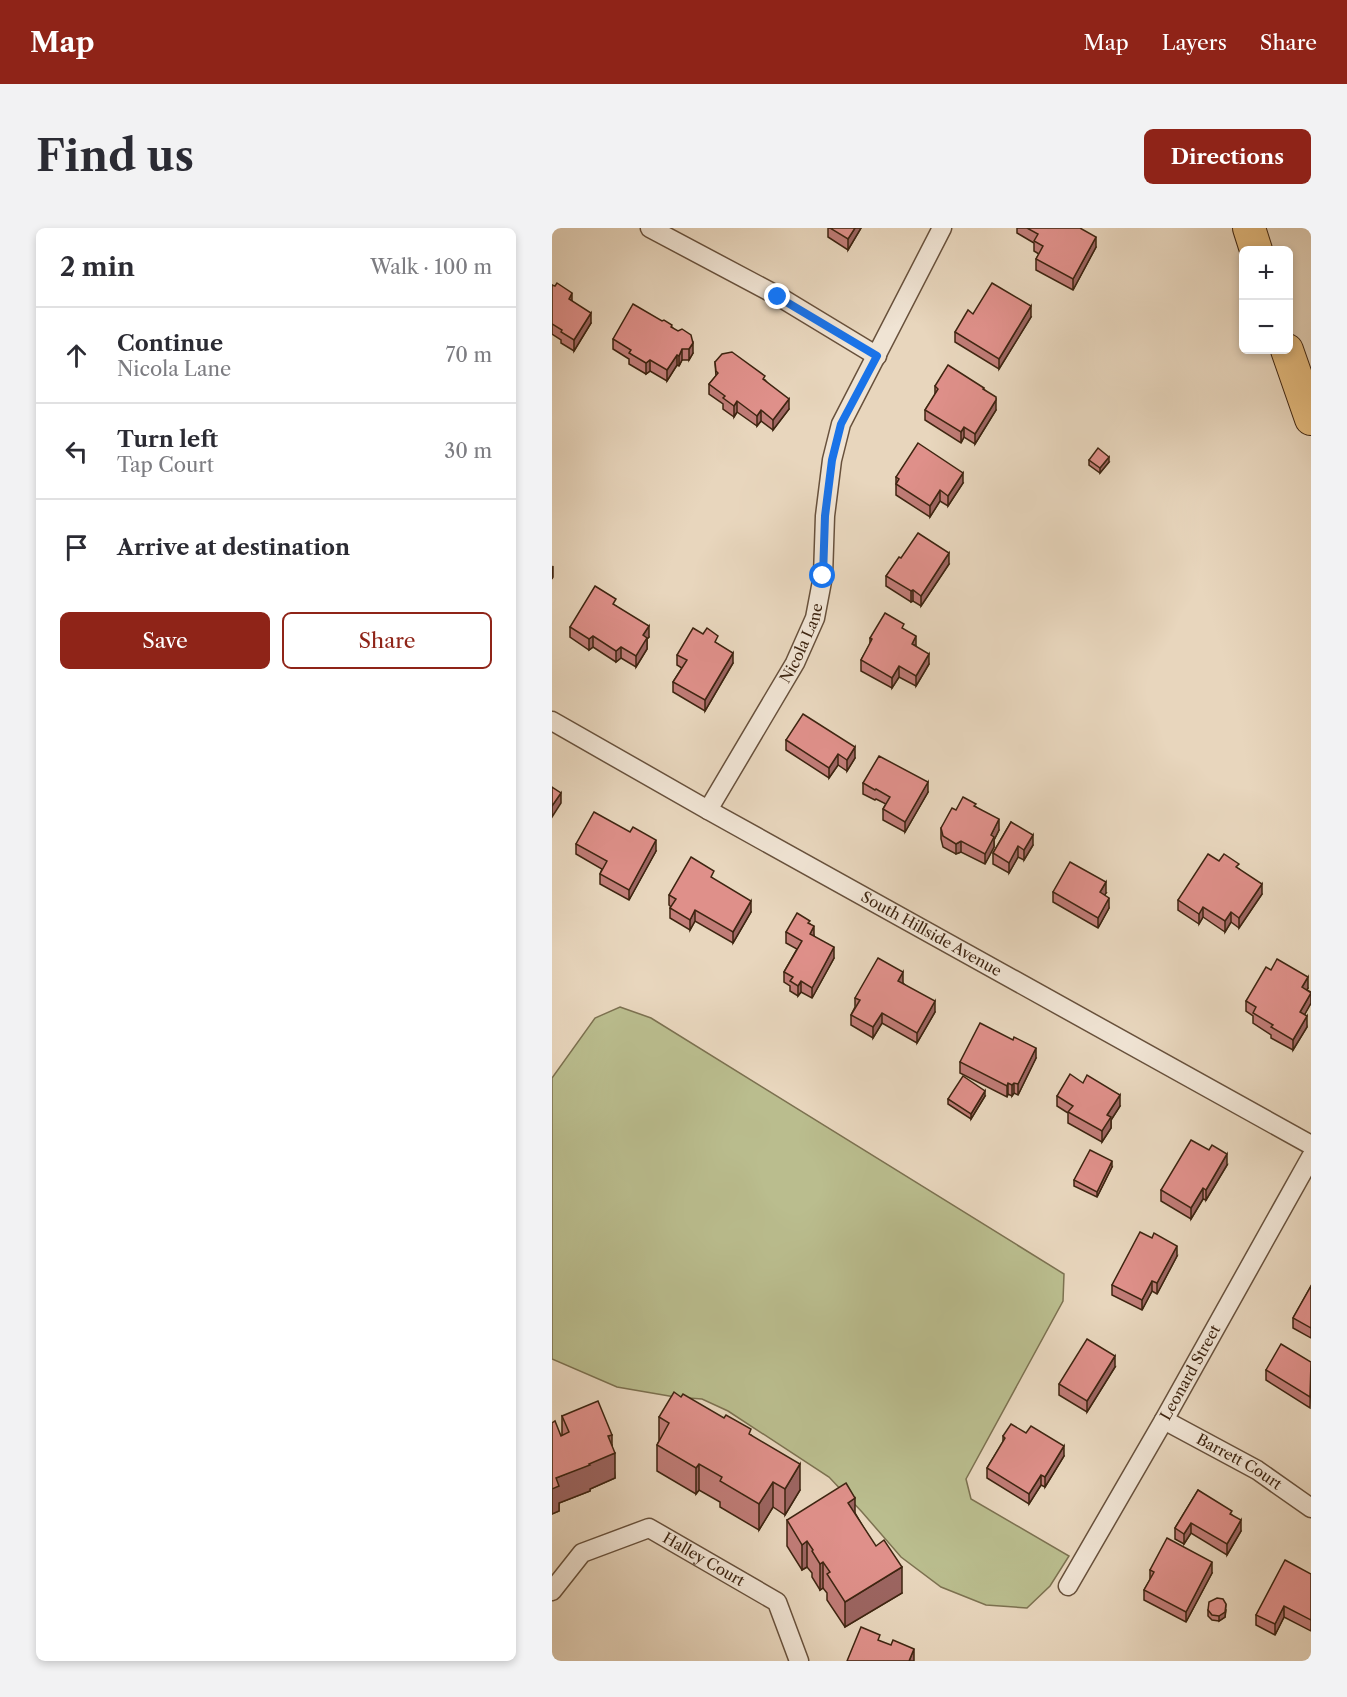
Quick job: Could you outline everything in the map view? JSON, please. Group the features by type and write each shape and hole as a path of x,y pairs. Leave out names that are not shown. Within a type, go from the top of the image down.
{"highway":[{"path":"1249,228 1255,246"},
{"path":"1288,354 1311,419"}],"street":[{"path":"650,228 778,297 877,356"},
{"name":"Nicola Lane","path":"708,810 795,663 815,618 823,576 825,516 832,460 841,424 942,228"},
{"name":"South Hillside Avenue","path":"552,721 1311,1145"},
{"name":"Leonard Street","path":"1068,1586 1311,1157"},
{"name":"Barrett Court","path":"1164,1420 1257,1470 1311,1508"},
{"name":"Halley Court","path":"552,1591 582,1553 650,1528 777,1602 799,1661"}],"green space":[{"path":"620,1007 651,1018 1064,1274 1063,1301 966,1479 971,1499 1069,1556 1050,1586 1027,1608 986,1605 941,1587 901,1557 829,1477 728,1411 702,1399 617,1387 552,1359 552,1078 595,1018"}],"building":[{"path":"830,228 855,228 848,239"},
{"path":"1027,228 1080,228 1096,237 1073,279 1036,259 1043,246 1034,241 1038,234"},
{"path":"557,283 572,293 569,299 591,313 574,340 552,324 552,285 555,286"},
{"path":"992,283 1031,306 999,359 955,332 968,310 973,314"},
{"path":"633,304 662,321 664,320 678,331 682,329 691,335 693,343 689,349 682,349 667,370 650,360 646,363 629,353 631,350 613,339"},
{"path":"732,352 765,376 763,379 789,399 773,420 761,410 757,416 737,401 734,406 709,384 718,373 715,362 722,354"},
{"path":"948,365 996,397 975,434 964,427 961,432 925,410 938,389 935,386"},
{"path":"918,443 963,473 948,496 940,490 930,506 896,484 899,479 896,477"},
{"path":"1098,448 1109,457 1100,468 1089,460"},
{"path":"918,533 949,553 921,596 886,576"},
{"path":"595,586 616,599 613,604 649,626 643,635 647,638 636,656 621,647 616,651 593,636 589,639 570,627"},
{"path":"885,613 904,624 902,628 916,636 912,644 929,654 916,676 899,666 892,678 861,660 872,639 870,638"},
{"path":"693,628 703,634 707,628 718,636 715,642 733,653 705,700 673,682 687,660 677,655"},
{"path":"803,714 855,747 847,760 838,754 829,768 786,740"},
{"path":"879,756 928,782 905,822 883,809 890,797 863,783"},
{"path":"552,787 561,793 552,806"},
{"path":"963,797 976,804 974,806 999,819 991,835 994,837 985,854 961,841 956,844 943,836 941,828 952,808 956,810"},
{"path":"594,812 630,832 633,827 656,840 629,890 600,874 607,861 576,844"},
{"path":"1011,822 1033,835 1024,850 1018,846 1009,863 993,853"},
{"path":"1208,854 1219,861 1224,854 1239,864 1236,867 1262,884 1239,918 1231,912 1225,921 1203,907 1199,914 1178,900"},
{"path":"691,857 714,871 711,877 751,901 733,932 695,910 690,920 670,908 676,899 669,895"},
{"path":"1070,862 1106,882 1100,892 1109,898 1098,918 1053,892"},
{"path":"797,913 814,926 810,934 834,947 812,988 801,981 798,986 790,981 793,977 784,972 802,941 786,932"},
{"path":"878,958 903,972 898,981 935,1001 917,1033 882,1013 873,1027 851,1015 860,1000 855,998"},
{"path":"1277,959 1308,977 1302,987 1311,993 1300,1012 1307,1016 1293,1040 1253,1013 1256,1007 1246,1001 1266,967 1271,970"},
{"path":"980,1023 1013,1040 1014,1037 1036,1048 1018,1084 1008,1083 1007,1086 960,1062"},
{"path":"1070,1074 1083,1083 1087,1075 1120,1095 1107,1115 1111,1117 1102,1131 1068,1112 1073,1106 1057,1096"},
{"path":"963,1076 985,1091 971,1114 948,1099"},
{"path":"1191,1140 1209,1150 1212,1145 1227,1154 1206,1190 1203,1188 1191,1208 1161,1190"},
{"path":"1090,1150 1112,1161 1097,1192 1074,1180"},
{"path":"1140,1232 1152,1238 1154,1233 1177,1246 1157,1283 1152,1281 1142,1300 1112,1285"},
{"path":"1311,1286 1311,1328 1293,1318"},
{"path":"1087,1339 1115,1356 1087,1401 1059,1384"},
{"path":"1281,1344 1311,1362 1310,1397 1266,1370"},
{"path":"674,1392 681,1397 683,1394 724,1418 726,1415 751,1429 749,1434 800,1464 785,1489 773,1482 759,1504 720,1481 722,1477 699,1464 696,1468 657,1445 669,1423 659,1417"},
{"path":"598,1401 612,1435 608,1436 615,1453 556,1478 559,1486 552,1489 552,1423 555,1421 561,1436 569,1432 562,1416"},
{"path":"1011,1424 1026,1433 1031,1426 1064,1446 1045,1477 1041,1475 1029,1494 987,1468"},
{"path":"846,1483 855,1498 848,1503 876,1546 884,1540 902,1567 845,1602 827,1574 830,1572 823,1562 820,1564 807,1541 802,1545 787,1520"},
{"path":"1198,1490 1232,1511 1230,1514 1241,1520 1227,1544 1191,1523 1184,1534 1175,1528"},
{"path":"1167,1538 1212,1562 1186,1612 1144,1590 1154,1572 1150,1570"},
{"path":"1285,1560 1311,1574 1311,1620 1284,1606 1275,1624 1256,1615"},
{"path":"1217,1598 1223,1599 1226,1604 1225,1612 1219,1616 1212,1615 1208,1610 1209,1602"},
{"path":"861,1627 880,1635 878,1640 891,1645 893,1640 914,1649 909,1661 847,1661"}],"route":[{"path":"778,297 877,356 841,424 832,460 825,516 823,576"}]}
